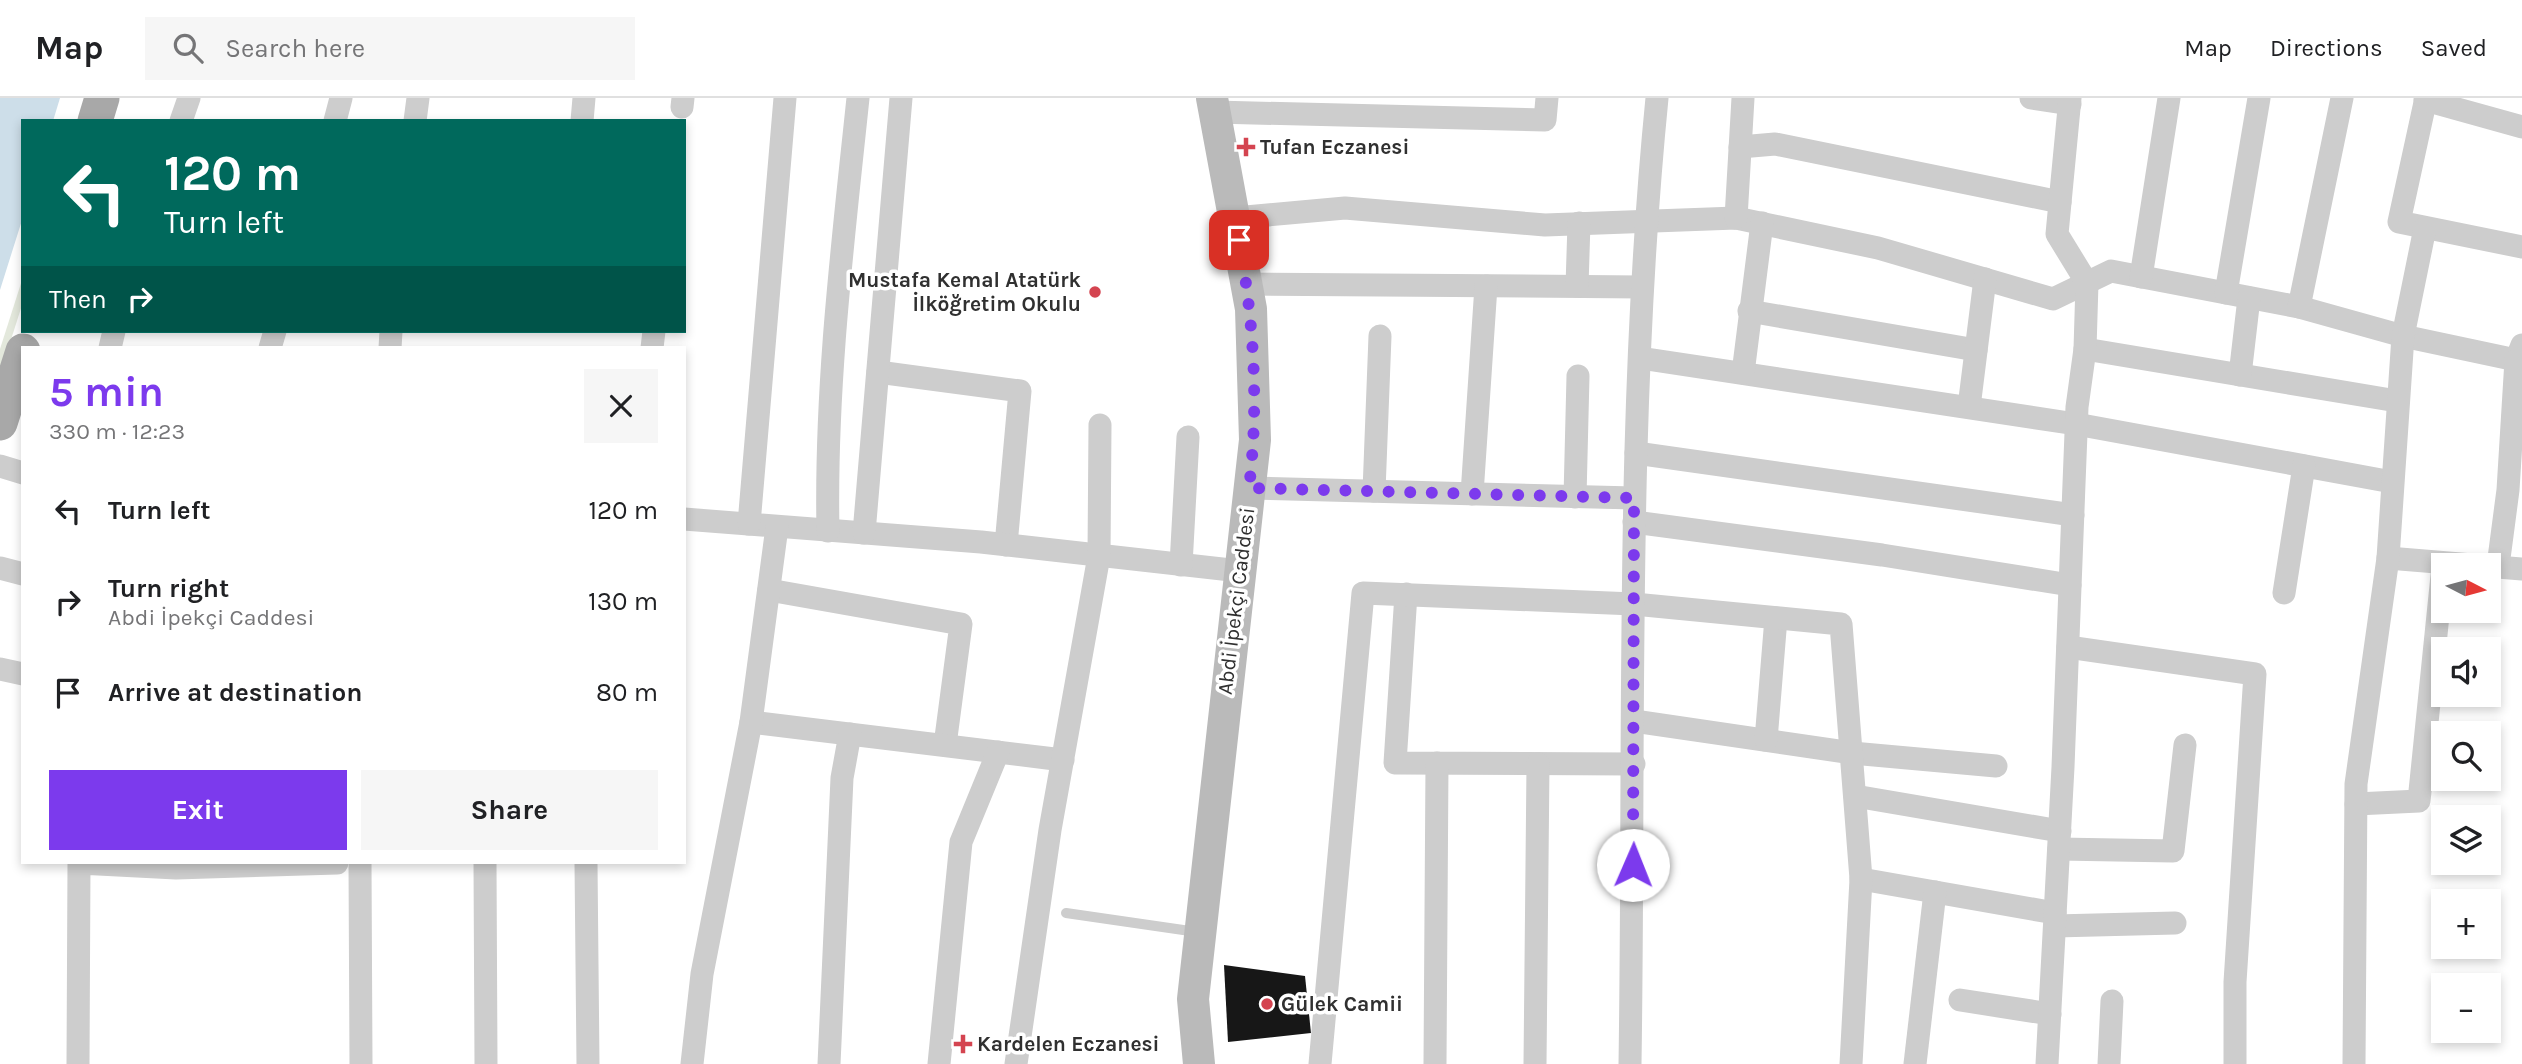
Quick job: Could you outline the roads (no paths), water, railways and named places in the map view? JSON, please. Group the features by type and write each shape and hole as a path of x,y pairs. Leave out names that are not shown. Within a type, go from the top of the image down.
{"main road":[{"path":"96,119 102,98"},
{"name":"Abdi İpekçi Caddesi","path":"1199,1064 1193,999 1255,440 1251,309 1214,105"},
{"path":"8,418 21,358"}],"street":[{"path":"182,119 189,98"},
{"path":"336,119 341,98"},
{"path":"415,119 418,98"},
{"path":"582,119 584,98"},
{"path":"749,524 785,98"},
{"path":"828,531 827,474 843,240 858,98"},
{"path":"864,533 901,98"},
{"path":"1214,105 1545,120 1547,98"},
{"path":"1630,1064 1634,764 1633,522 1645,221 1657,98"},
{"path":"1736,218 1743,98"},
{"path":"2031,98 2070,101 2057,234 2087,283 2085,349 2076,424 2068,647 2047,1064"},
{"path":"2141,277 2169,98"},
{"path":"2225,293 2259,98"},
{"path":"2299,307 2342,98"},
{"path":"2522,127 2426,99 2399,222 2522,247"},
{"path":"1740,147 1775,144 1788,146 2060,202"},
{"path":"1235,218 1345,208 1545,225 1736,218 1878,248 2053,299 2111,271 2299,307 2403,336 2519,353 2515,491 2501,553"},
{"path":"1577,286 1579,223"},
{"path":"1743,373 1762,223"},
{"path":"2354,1064 2356,784 2388,558 2403,336 2425,228"},
{"path":"1969,407 1984,279"},
{"path":"1247,284 1642,287"},
{"path":"1472,494 1486,286"},
{"path":"2240,375 2249,298"},
{"path":"1749,311 1976,349"},
{"path":"1374,491 1380,336"},
{"path":"2085,349 2397,401"},
{"path":"1640,358 2076,424 2392,482"},
{"path":"878,372 1020,391 1006,545"},
{"path":"1575,497 1578,376"},
{"path":"1016,1064 1063,760 1099,556 1100,425"},
{"path":"1181,565 1188,436"},
{"path":"1636,453 2073,515"},
{"path":"0,466 21,472"},
{"path":"2284,593 2304,466"},
{"path":"1249,488 1634,498"},
{"path":"686,519 1006,545 1240,571"},
{"path":"1633,522 1882,555 2070,585"},
{"path":"692,1064 702,974 751,722 777,527"},
{"path":"2388,558 2431,563"},
{"path":"2501,566 2522,569"},
{"path":"0,568 21,573"},
{"path":"769,590 961,624 945,745"},
{"path":"1320,1064 1363,593 1634,604 1842,624 1861,879 1851,1064"},
{"path":"1406,594 1395,763 1634,764"},
{"path":"1766,740 1776,618"},
{"path":"2356,804 2419,802 2437,623"},
{"path":"2068,647 2255,674 2235,982 2235,1064"},
{"path":"0,668 21,673"},
{"path":"1634,721 1852,753 1996,766"},
{"path":"751,722 1063,760"},
{"path":"829,1064 842,778 850,734"},
{"path":"1855,796 2059,840 2173,851 2185,745"},
{"path":"939,1064 961,842 998,752"},
{"path":"1435,1064 1437,763"},
{"path":"1535,1064 1538,764"},
{"path":"78,1064 79,864"},
{"path":"98,864 176,868 305,864"},
{"path":"360,864 361,1064"},
{"path":"485,864 486,1064"},
{"path":"586,864 588,1064"},
{"path":"1861,879 1935,892 2055,919 2175,923"},
{"path":"1915,1064 1935,892"},
{"path":"1960,1000 2050,1014"},
{"path":"2109,1064 2112,1001"}],"lane":[{"path":"1066,914 1200,933"}],"water":[{"path":"0,98 60,98 54,119 21,119 21,223 0,290"}],"place":[{"name":"Tufan Eczanesi","path":"1246,147"},
{"name":"Mustafa Kemal Atatürk İlköğretim Okulu","path":"1095,292"},
{"name":"Gülek Camii","path":"1267,1004"},
{"name":"Kardelen Eczanesi","path":"963,1044"}]}
